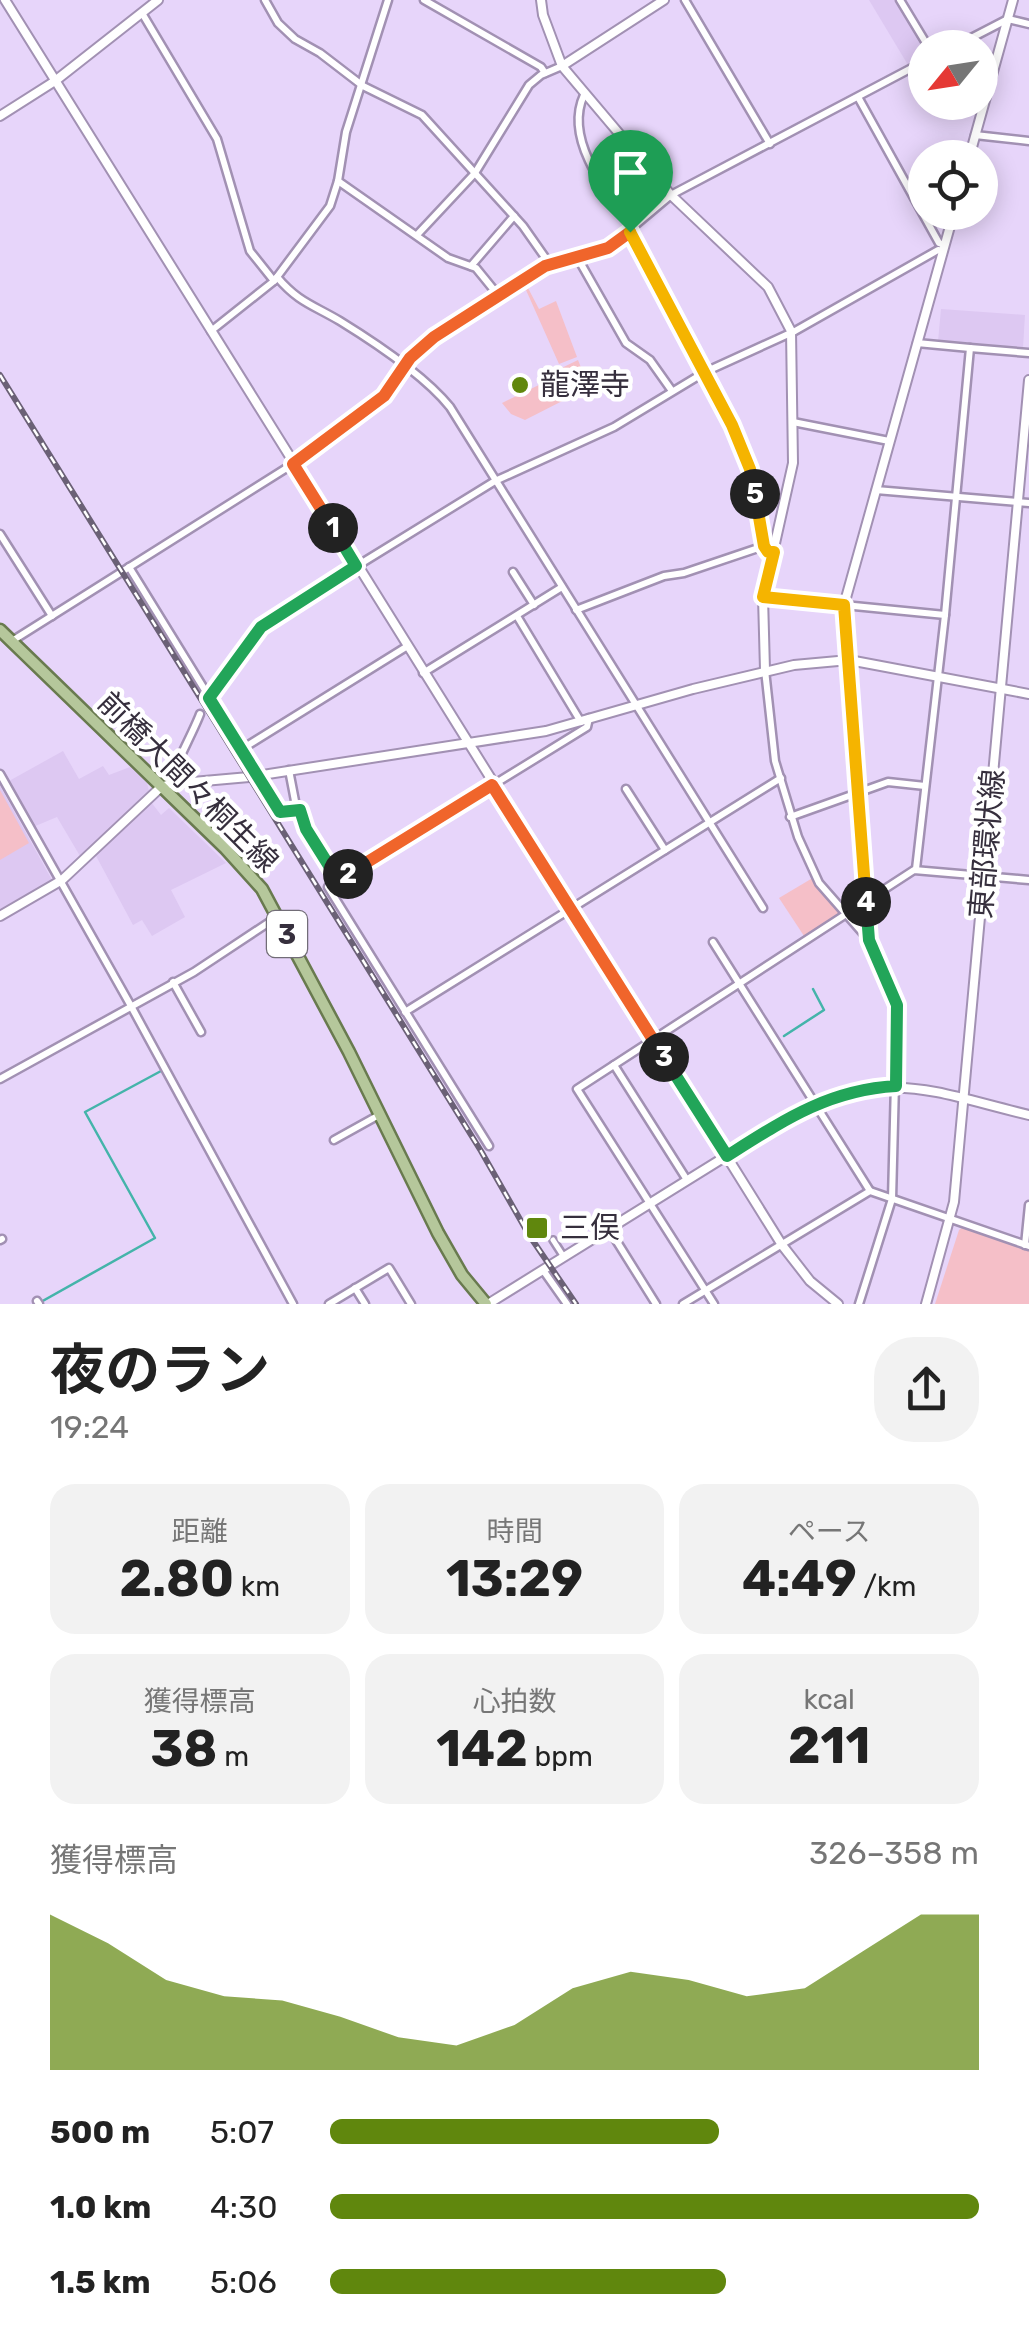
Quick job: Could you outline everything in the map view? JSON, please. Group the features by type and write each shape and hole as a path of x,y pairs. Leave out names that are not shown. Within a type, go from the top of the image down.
{"main road":[{"name":"前橋大間々桐生線","path":"0,630 165,786 243,866 278,917 438,1232 462,1274 487,1304"}],"street":[{"path":"5,0 782,1245 810,1280 838,1304"},
{"path":"0,116 55,80 158,0"},
{"path":"265,0 290,35 320,52 360,84 418,110 514,216 550,263"},
{"path":"212,332 275,278 330,206 346,132 388,0"},
{"path":"424,0 545,73"},
{"path":"542,0 543,16 562,66 671,195 768,287 792,332 793,462 763,597 765,670 775,761 790,817 819,884 869,940 897,1005 892,1199 859,1304"},
{"path":"418,235 476,173 528,84 664,0"},
{"path":"684,0 770,144"},
{"path":"900,0 918,30"},
{"path":"974,140 1013,0"},
{"path":"142,13 216,139 250,251 294,296 359,333 425,380 446,402 763,908"},
{"path":"987,30 1008,19 1029,24"},
{"path":"12,641 293,464 384,396 404,366 434,337 498,296 550,263 608,248 671,195 908,70"},
{"path":"584,95 578,118 582,144 705,372 750,469 764,546 768,552 774,552"},
{"path":"858,97 944,248"},
{"path":"975,135 1029,141"},
{"path":"338,180 448,258 480,271 498,296"},
{"path":"471,266 514,216"},
{"path":"869,940 844,605 949,230"},
{"path":"209,698 261,627 356,566 495,482 614,427 705,372 792,332 944,248"},
{"path":"576,255 626,343 650,360 672,391"},
{"path":"917,343 1029,353"},
{"path":"916,869 939,678 970,348"},
{"name":"東部環状線","path":"926,1304 952,1219 1029,380"},
{"path":"793,422 890,441"},
{"path":"876,490 1029,504"},
{"path":"0,534 52,616"},
{"path":"576,610 664,576 764,546"},
{"path":"532,566 544,558"},
{"path":"128,567 282,814 300,810 306,829 338,880"},
{"path":"513,572 534,605"},
{"path":"423,674 562,587"},
{"path":"763,597 945,615"},
{"path":"489,1146 329,888 587,727 517,616"},
{"path":"242,749 406,647"},
{"path":"165,786 546,731 765,670 849,660 1029,694"},
{"path":"0,916 62,880 165,786 183,757 200,714"},
{"path":"289,770 295,800"},
{"path":"0,774 293,1304"},
{"path":"405,1012 781,778"},
{"path":"790,817 888,782 925,786"},
{"path":"626,789 665,850"},
{"path":"714,1304 577,1089 916,869 1029,880"},
{"path":"0,1079 214,960 278,917"},
{"path":"713,942 870,1190 1027,1245 1029,1205"},
{"path":"173,982 201,1032"},
{"path":"614,1065 687,1180"},
{"path":"487,1304 814,1104 850,1092 896,1086 933,1090 1029,1116"},
{"path":"334,1140 379,1115"},
{"path":"683,1304 870,1190"},
{"path":"609,1229 656,1304"},
{"path":"554,1240 562,1254"},
{"path":"330,1304 389,1268 411,1304"},
{"path":"543,1270 567,1304"},
{"path":"355,1288 365,1304"}],"shaded area":[{"path":"869,0 897,0 916,30 908,30 908,65"},
{"path":"528,288 539,309 556,301 577,357 559,364"},
{"path":"941,309 1025,315 1023,348 938,341"},
{"path":"578,360 586,380 574,389 576,394 525,420 511,414 502,403 545,382 543,377"},
{"path":"63,751 79,779 103,766 109,775 130,767 147,783 149,791 80,856 57,817 33,827 9,781"},
{"path":"0,786 52,880 0,909"},
{"path":"0,790 29,843 0,860"},
{"path":"151,802 161,815 169,808 226,863 171,890 185,917 152,936 142,920 133,925 95,854"},
{"path":"816,876 846,913 806,939 779,898"},
{"path":"963,1227 1029,1251 1029,1304 935,1304"}],"waterway":[{"path":"784,1036 824,1010 813,989"},
{"path":"39,1303 155,1238 85,1112 161,1071"}],"railway":[{"path":"0,375 481,1151 529,1235 576,1304"}],"place":[{"name":"龍澤寺","path":"520,385"},
{"name":"三俣","path":"537,1228"}],"route":[{"path":"630,232 732,425 750,469 764,546 768,552 774,552 763,597 844,605 869,940 897,1005 896,1086 838,1094 786,1119 727,1156 492,785 338,880 306,829 300,810 280,812 209,698 261,627 356,566 293,464 384,396 410,358 434,337 545,266 608,248 630,232"}]}
